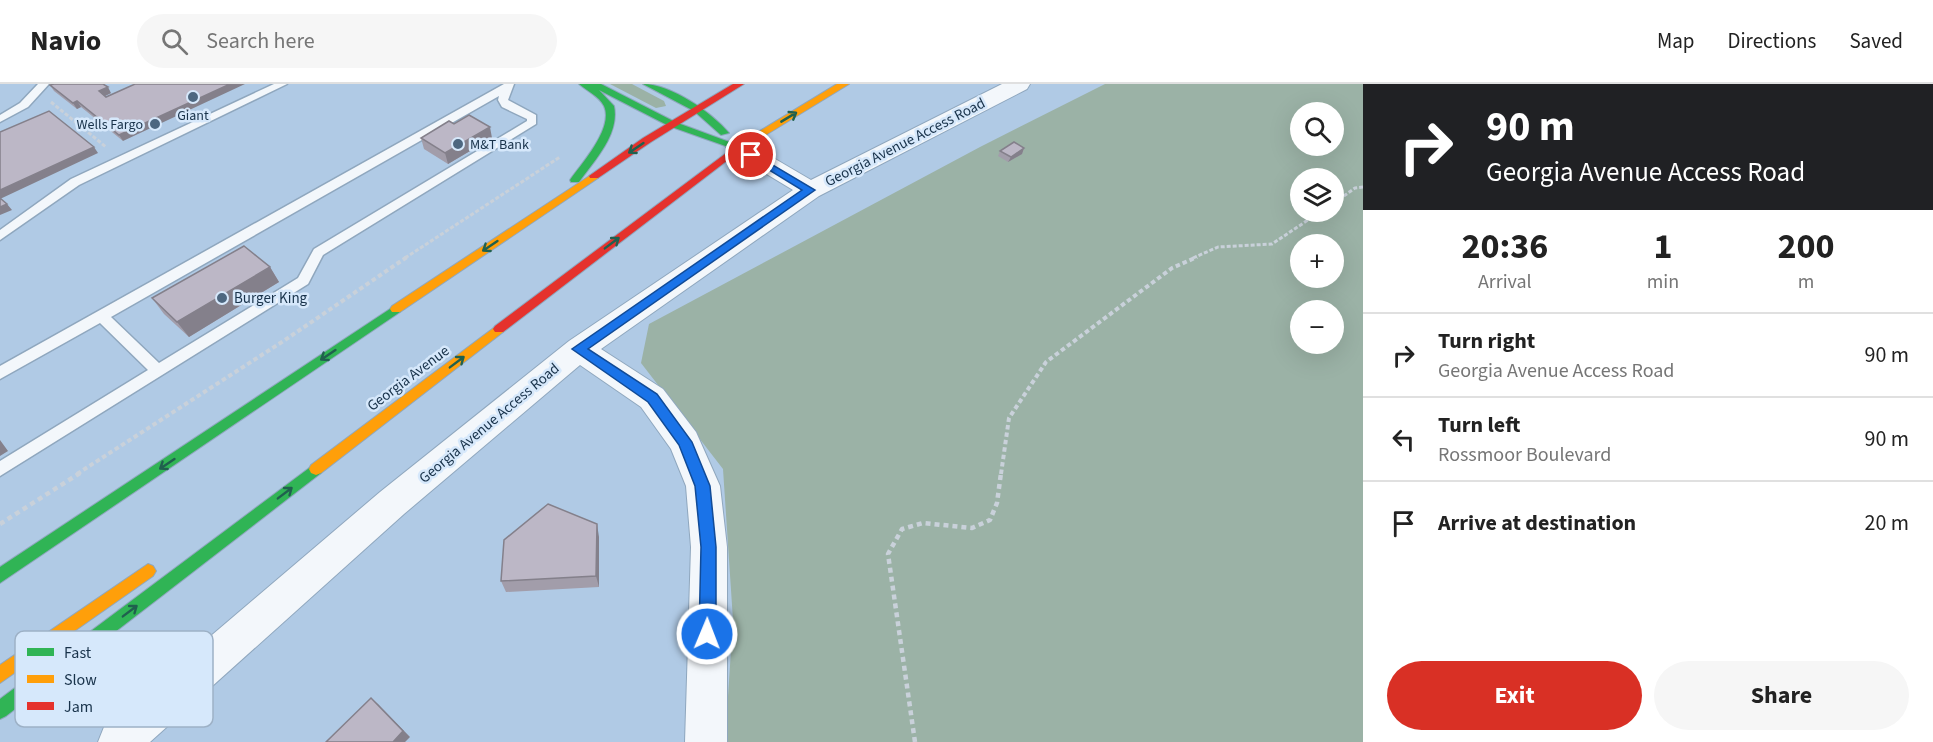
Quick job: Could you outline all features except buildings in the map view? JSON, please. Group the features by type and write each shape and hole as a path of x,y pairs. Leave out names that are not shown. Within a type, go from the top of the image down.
{"main road":[{"path":"539,213 574,181 596,152 608,129 612,112 609,105 584,84"},
{"path":"594,84 672,124 738,147"},
{"path":"648,84 697,109 738,147"},
{"path":"0,576 672,124 739,84"},
{"name":"Georgia Avenue","path":"104,631 738,147 844,84"},
{"path":"256,497 435,378"},
{"path":"63,631 160,563"},
{"path":"0,675 15,664"},
{"name":"Georgia Avenue","path":"0,710 15,699"}],"street":[{"name":"Georgia Avenue Access Road","path":"213,660 392,503 579,349 810,190 1019,84"},
{"path":"738,147 810,190"},
{"path":"579,349 652,398 685,442 703,486 709,547 706,742"},
{"name":"Georgia Avenue Access Road","path":"119,742 136,727"}],"lane":[{"path":"0,119 24,105 44,84"},
{"path":"0,236 75,182 282,84"},
{"path":"0,373 508,86"},
{"path":"0,469 303,281 318,252 532,122 532,117 506,105 503,100 508,86"},
{"path":"101,316 158,371"}],"path":[{"path":"46,98 111,152"},
{"path":"0,524 285,340 448,229 565,154"},
{"path":"1344,196 1355,188 1363,187"},
{"path":"916,742 888,554 902,529 923,523 972,528 990,520 998,503 1009,418 1046,362 1172,268 1218,247 1272,244 1305,222"}],"green space":[{"path":"610,84 632,84 664,101 666,106 656,108"},
{"path":"1105,84 1363,84 1363,742 725,742 733,620 723,469 641,363 649,324 980,147"}],"traffic: fast":[{"path":"575,180 606,134 611,114 604,99 584,84"},
{"path":"594,84 672,124 738,147"},
{"path":"648,84 697,109 724,133"},
{"path":"0,576 396,309"},
{"path":"104,631 316,469"},
{"path":"0,710 15,699"}],"traffic: slow":[{"path":"737,148 844,84"},
{"path":"396,309 594,176"},
{"path":"316,469 499,329"},
{"path":"63,631 148,571"},
{"path":"0,675 15,664"}],"traffic: jam":[{"path":"594,176 647,140 739,84"},
{"path":"499,329 737,148"}],"place":[{"name":"Giant","path":"193,97"},
{"name":"Wells Fargo","path":"155,124"},
{"name":"M&T Bank","path":"458,144"},
{"name":"Burger King","path":"222,298"}],"route":[{"path":"707,634 709,547 703,486 685,442 652,398 579,349 810,190 751,155"}]}
